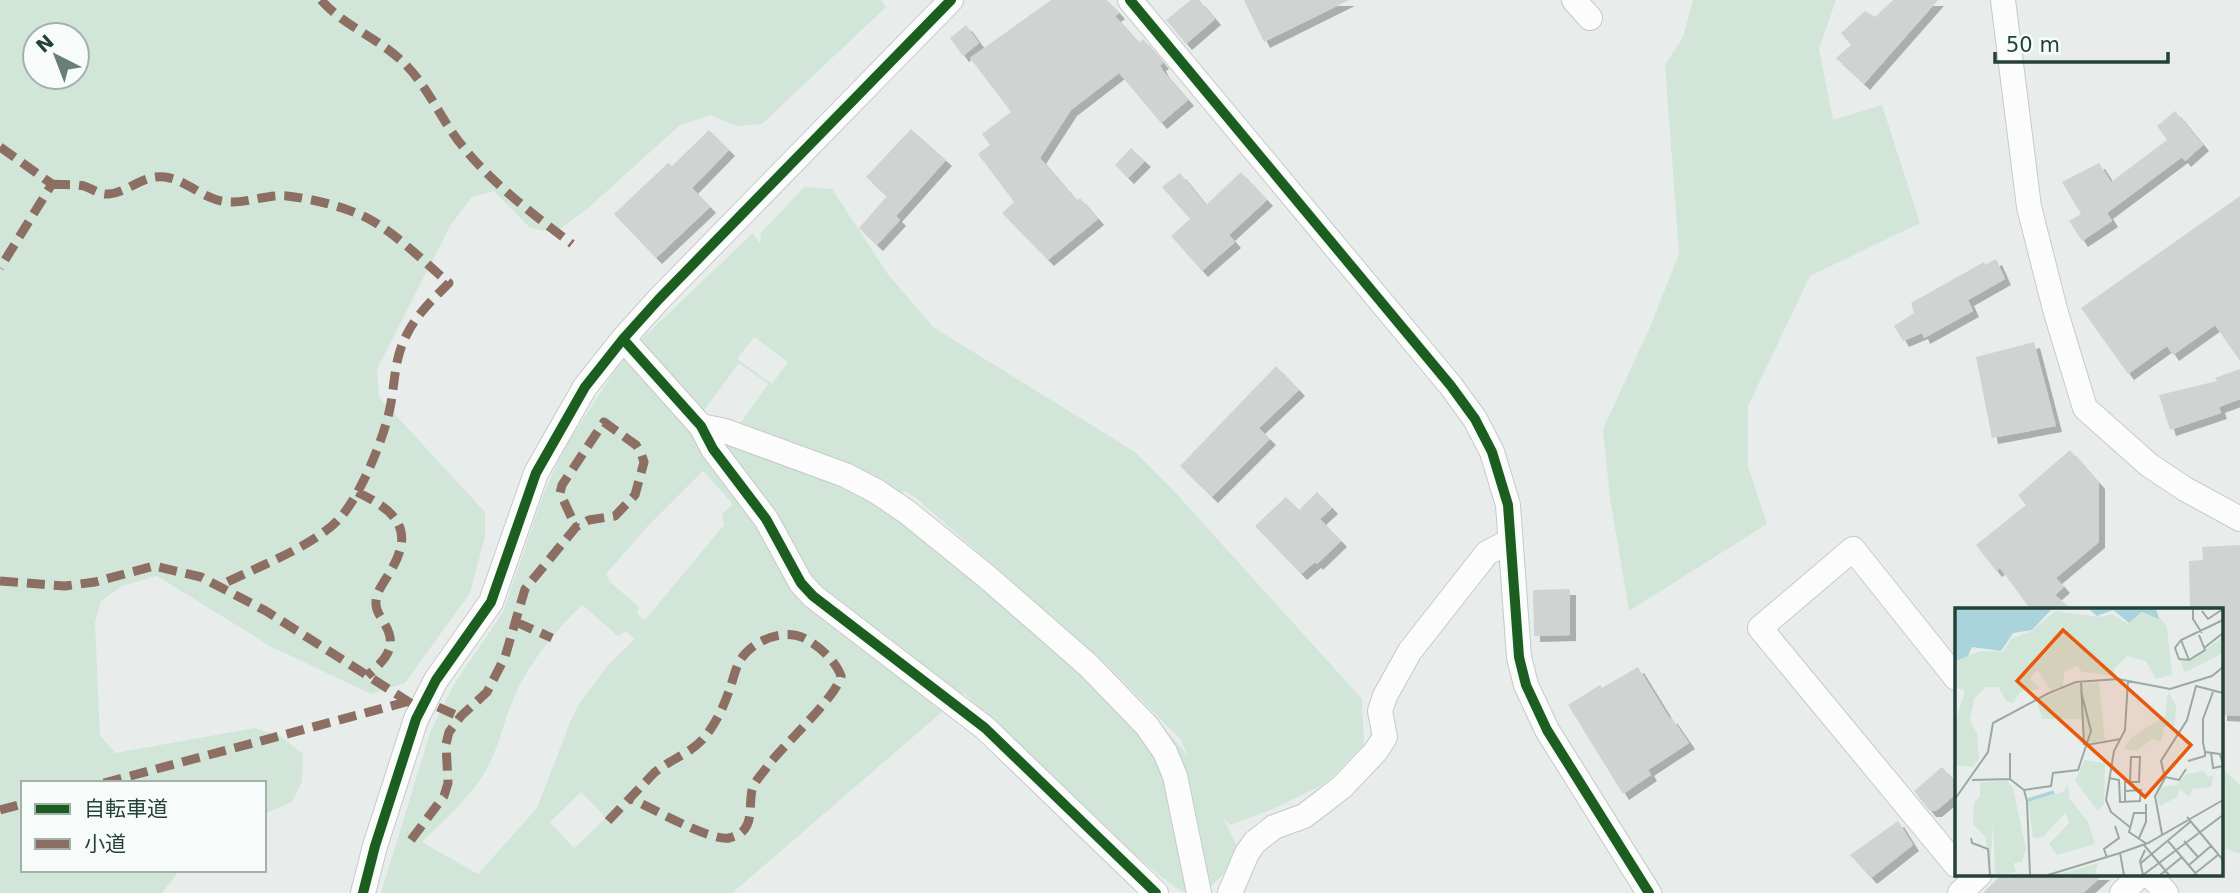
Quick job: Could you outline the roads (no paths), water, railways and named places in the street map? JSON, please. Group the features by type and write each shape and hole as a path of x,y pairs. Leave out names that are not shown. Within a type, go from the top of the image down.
{"street":[{"path":"363,893 416,719 436,680 491,602 536,473 551,443 586,387 622,339 951,0"},
{"path":"1130,0 1451,386 1475,419 1492,452 1508,505 1519,657 1526,685 1546,730 1649,893"},
{"path":"2003,0 2029,207 2056,313 2085,408 2149,465 2185,489 2240,519"},
{"path":"622,339 701,426 713,449 766,519 801,583 813,596 985,728 1156,893"},
{"path":"701,426 726,431 833,471 876,491 986,576 1088,665 1147,726 1165,752 1175,776 1199,893"},
{"path":"1230,893 1247,853 1255,842 1274,827 1304,816 1320,804 1343,786 1376,751 1385,737 1380,711 1385,696 1410,651 1487,553 1510,541"},
{"path":"1955,677 1853,549 1760,628 1955,865"},
{"path":"2122,893 2139,876"},
{"path":"2151,876 2166,893"}]}
